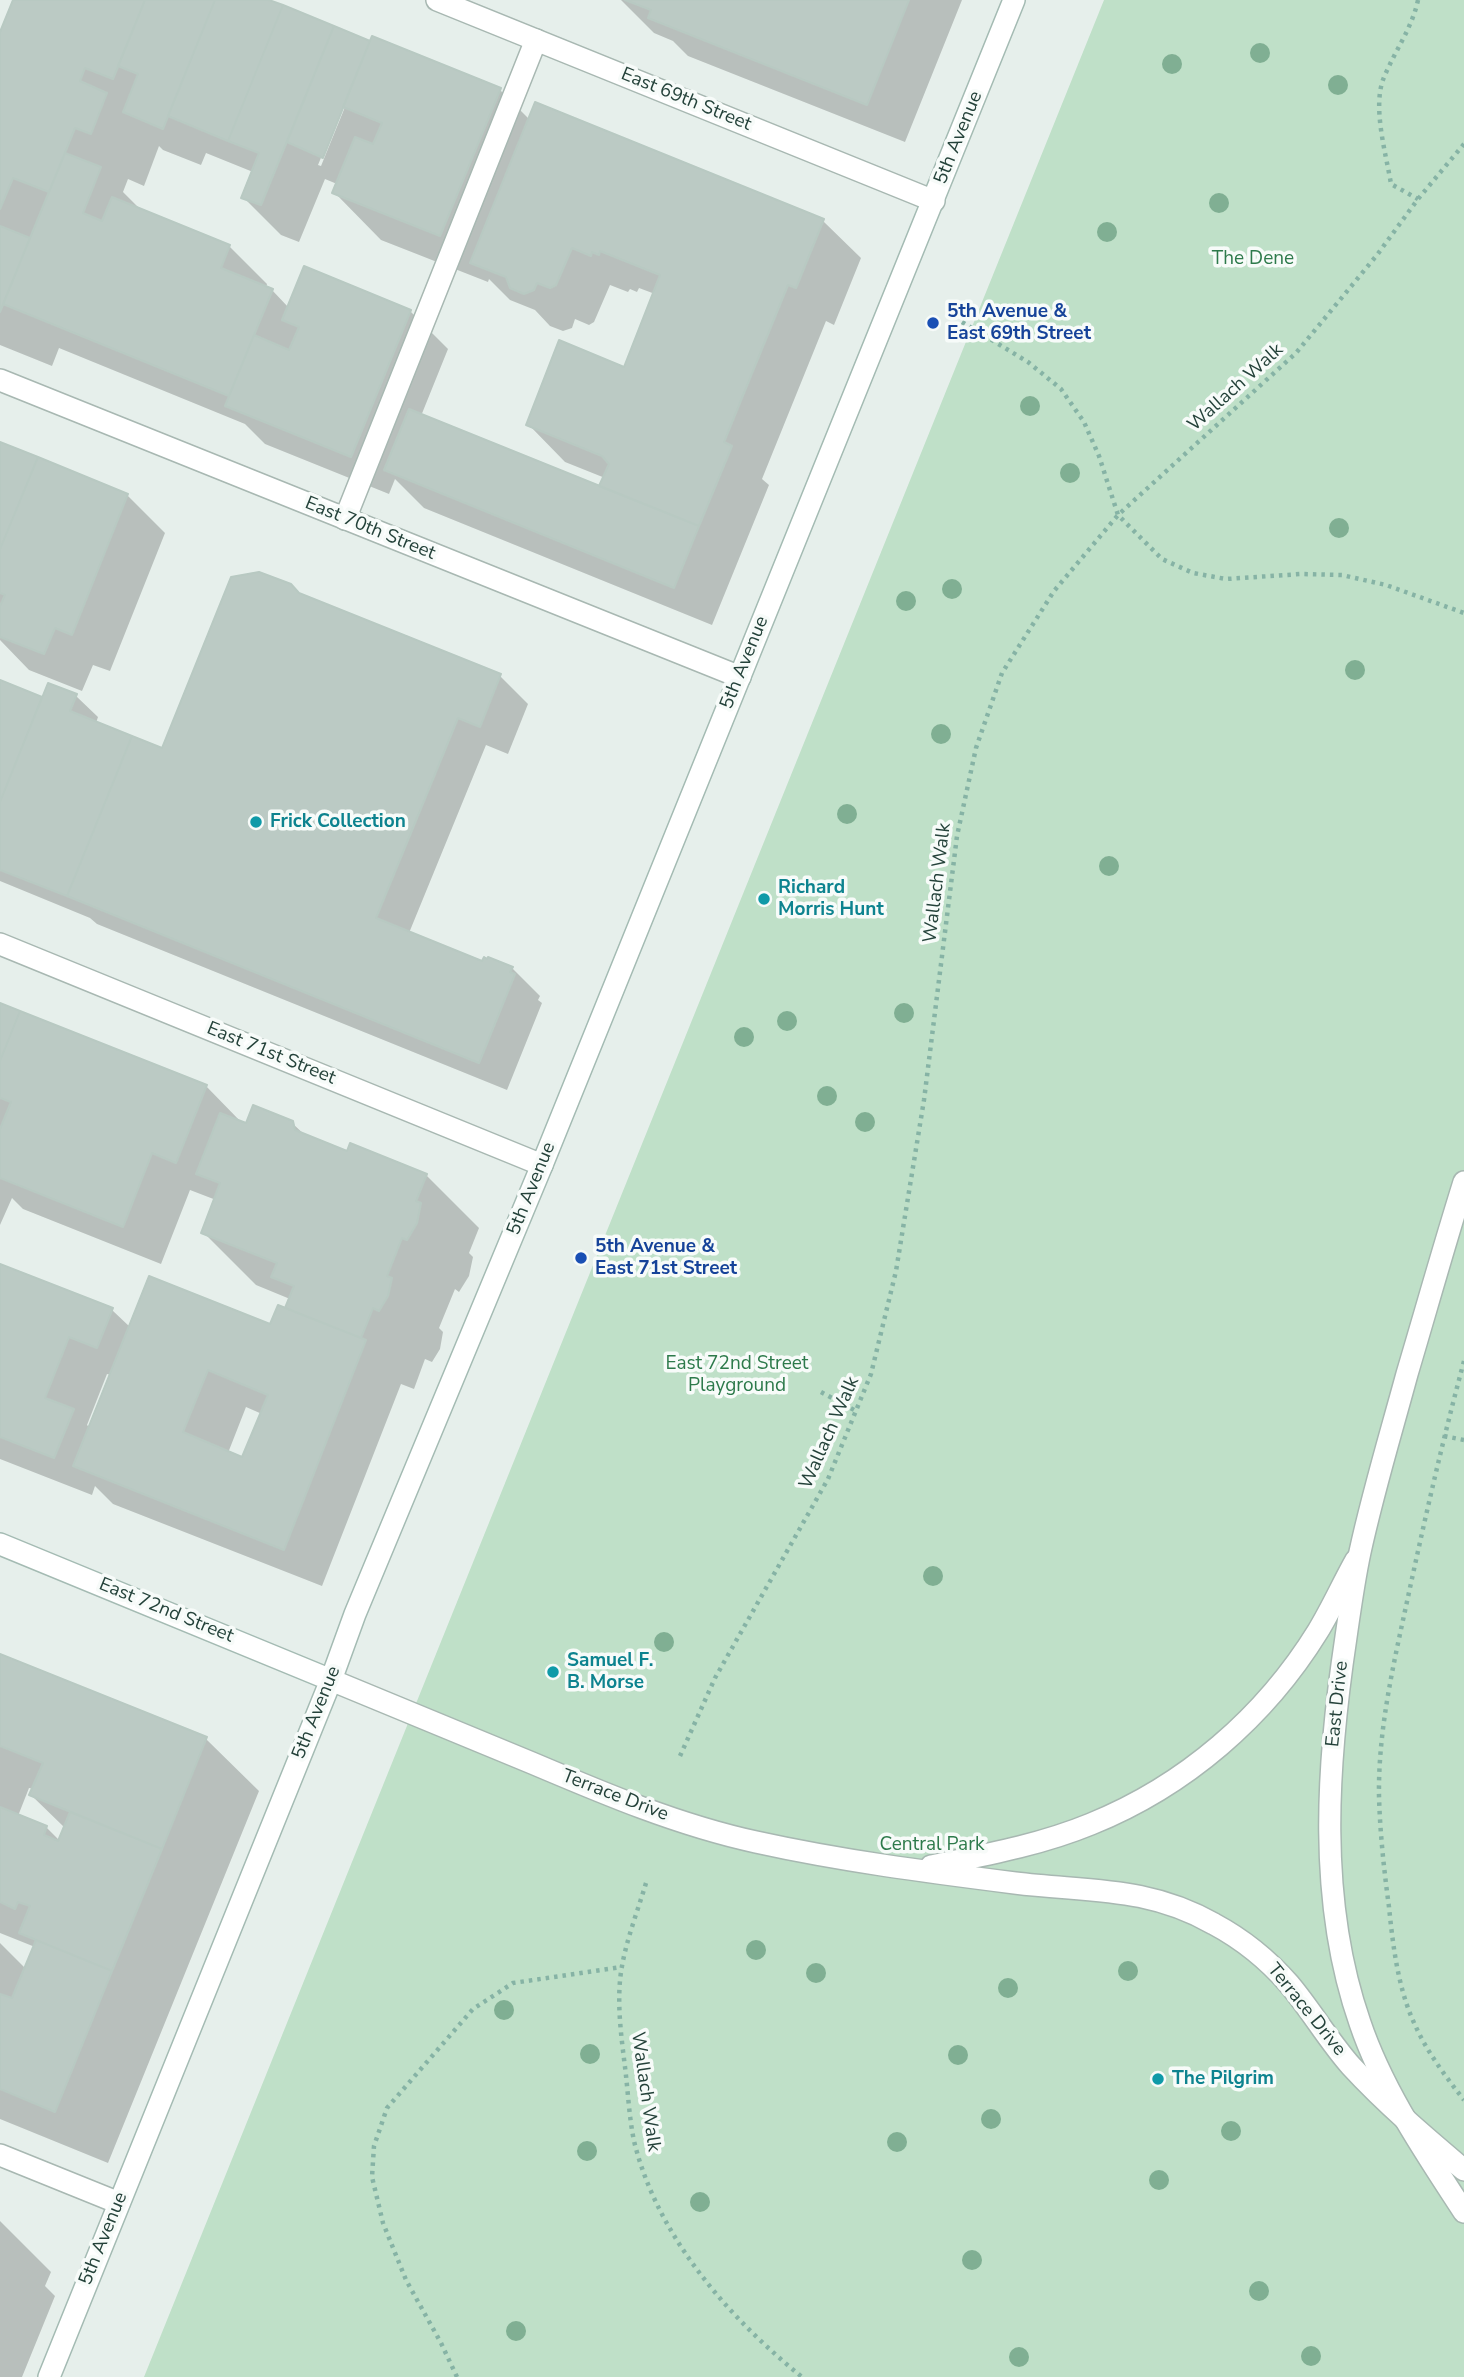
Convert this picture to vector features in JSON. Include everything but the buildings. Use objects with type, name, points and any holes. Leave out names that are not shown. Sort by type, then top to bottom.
[{"type":"street","name":"East 69th Street","points":[[437,0],[934,201]]},
{"type":"street","name":"5th Avenue","points":[[49,2377],[331,1680],[355,1614],[542,1165],[1014,0]]},
{"type":"street","points":[[345,519],[536,40]]},
{"type":"street","name":"East 70th Street","points":[[0,380],[740,677]]},
{"type":"street","name":"East 71st Street","points":[[0,944],[542,1165]]},
{"type":"street","name":"East Drive","points":[[1464,1182],[1396,1413],[1360,1552],[1335,1719],[1330,1812],[1332,1882],[1341,1949],[1360,2024],[1407,2123],[1464,2212]]},
{"type":"street","name":"East 72nd Street","points":[[0,1544],[331,1680]]},
{"type":"street","name":"Terrace Drive","points":[[912,1870],[997,1853],[1089,1825],[1159,1790],[1199,1762],[1261,1708],[1289,1672],[1318,1631],[1360,1552]]},
{"type":"street","name":"Terrace Drive","points":[[331,1680],[625,1802],[751,1841],[849,1861],[912,1870],[1060,1889],[1121,1891],[1196,1914],[1259,1954],[1290,1986],[1350,2064],[1407,2123],[1464,2170]]},
{"type":"street","points":[[0,2155],[119,2203]]},
{"type":"path","points":[[1418,0],[1414,18],[1383,78],[1379,113],[1391,184],[1418,199]]},
{"type":"path","name":"Wallach Walk","points":[[680,1756],[715,1678],[828,1479],[871,1374],[895,1271],[924,1100],[957,836],[976,748],[1003,673],[1054,591],[1118,515],[1296,353],[1464,144]]},
{"type":"path","points":[[962,322],[1028,362],[1061,389],[1084,422],[1099,456],[1118,515],[1162,559],[1193,573],[1226,579],[1301,574],[1342,575],[1386,585],[1464,613]]},
{"type":"path","points":[[1464,1361],[1444,1436],[1390,1685],[1379,1794],[1390,1922],[1403,1990],[1424,2042],[1464,2100]]},
{"type":"path","points":[[821,1392],[856,1411]]},
{"type":"path","points":[[1444,1436],[1464,1440]]},
{"type":"path","name":"Wallach Walk","points":[[646,1884],[621,1966],[620,2012],[634,2140],[656,2200],[677,2241],[708,2283],[742,2322],[802,2377]]},
{"type":"path","points":[[457,2377],[407,2280],[383,2223],[372,2177],[374,2146],[387,2108],[473,2010],[513,1983],[621,1966]]},
{"type":"green space","name":"Central Park","points":[[1104,0],[1464,0],[1464,2377],[144,2377]]},
{"type":"place","name":"5th Avenue & East 69th Street","points":[[933,323]]},
{"type":"place","name":"Frick Collection","points":[[256,822]]},
{"type":"place","name":"Richard Morris Hunt","points":[[764,899]]},
{"type":"place","name":"5th Avenue & East 71st Street","points":[[581,1258]]},
{"type":"place","name":"Samuel F. B. Morse","points":[[553,1672]]},
{"type":"place","name":"The Pilgrim","points":[[1158,2079]]},
{"type":"park label","name":"The Dene","points":[[1253,259]]},
{"type":"park label","name":"East 72nd Street Playground","points":[[737,1375]]}]
